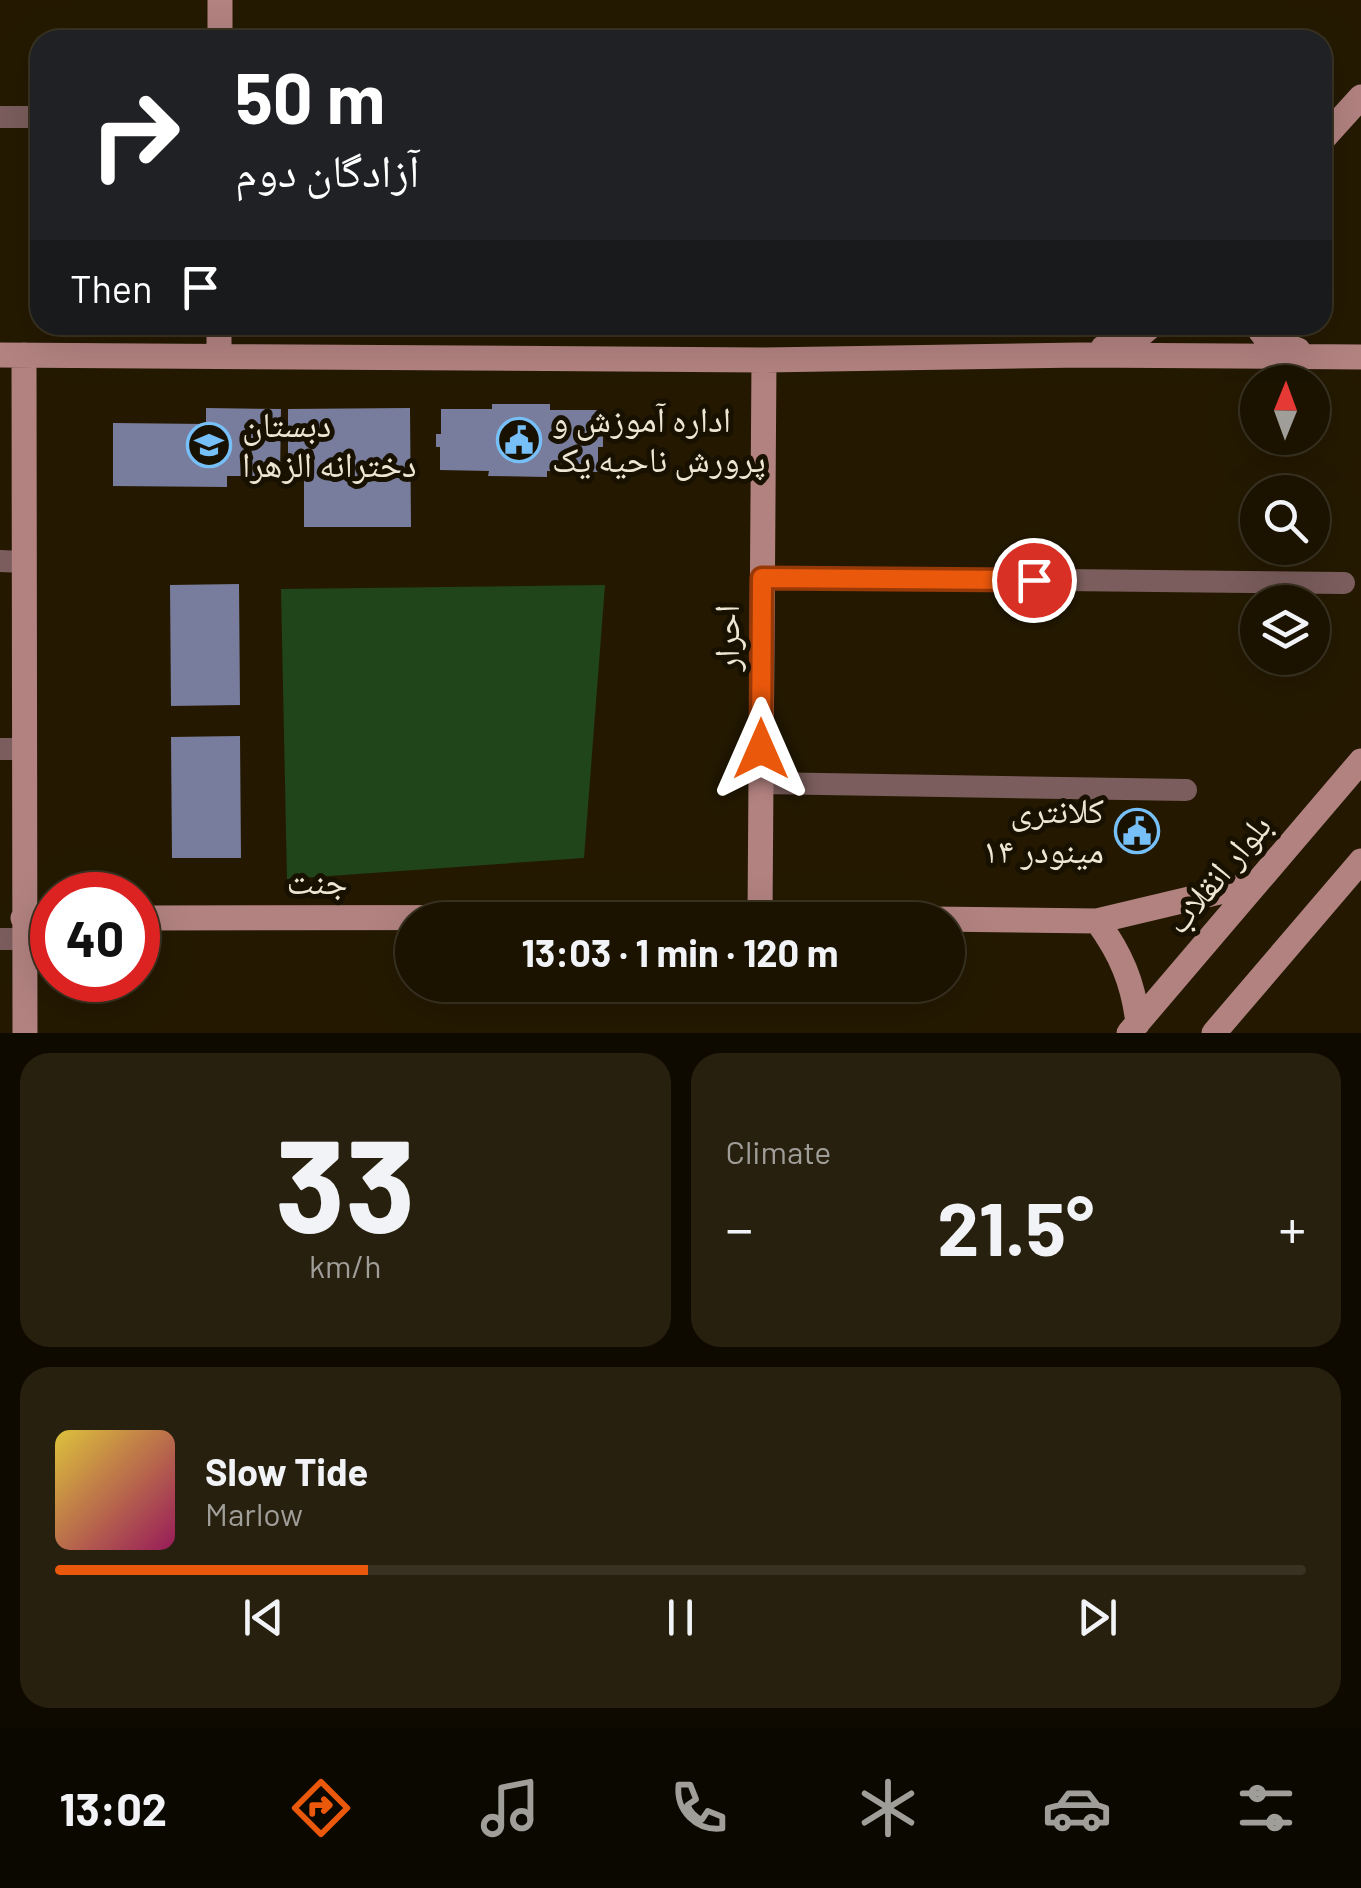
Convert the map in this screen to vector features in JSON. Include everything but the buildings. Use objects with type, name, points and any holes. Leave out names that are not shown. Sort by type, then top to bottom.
[{"type":"street","points":[[220,0],[220,30]]},
{"type":"street","points":[[1332,129],[1361,97]]},
{"type":"street","points":[[0,117],[30,117]]},
{"type":"street","points":[[219,335],[219,356]]},
{"type":"street","points":[[1081,356],[1140,335]]},
{"type":"street","points":[[1264,335],[1268,341],[1322,357]]},
{"type":"street","points":[[24,1033],[15,932],[12,355],[764,360],[1361,357]]},
{"type":"street","name":"احرار","points":[[760,902],[764,360]]},
{"type":"street","points":[[762,578],[1344,583]]},
{"type":"street","name":"بلوار انقلاب","points":[[1134,1028],[1361,761]]},
{"type":"street","points":[[760,784],[1186,790]]},
{"type":"street","points":[[1214,1033],[1361,861]]},
{"type":"street","name":"جنت","points":[[965,919],[1097,921],[1257,883]]},
{"type":"street","name":"جنت","points":[[160,918],[395,918]]},
{"type":"street","points":[[1097,921],[1119,952],[1133,986],[1134,1028]]},
{"type":"green space","points":[[605,585],[584,858],[287,879],[281,589]]},
{"type":"place","name":"اداره آموزش و پرورش ناحیه یک","points":[[519,440]]},
{"type":"place","name":"دبستان دخترانه الزهرا","points":[[209,445]]},
{"type":"place","name":"کلانتری ۱۴ مینودر","points":[[1137,831]]},
{"type":"route","points":[[761,749],[762,578],[1034,580]]}]
